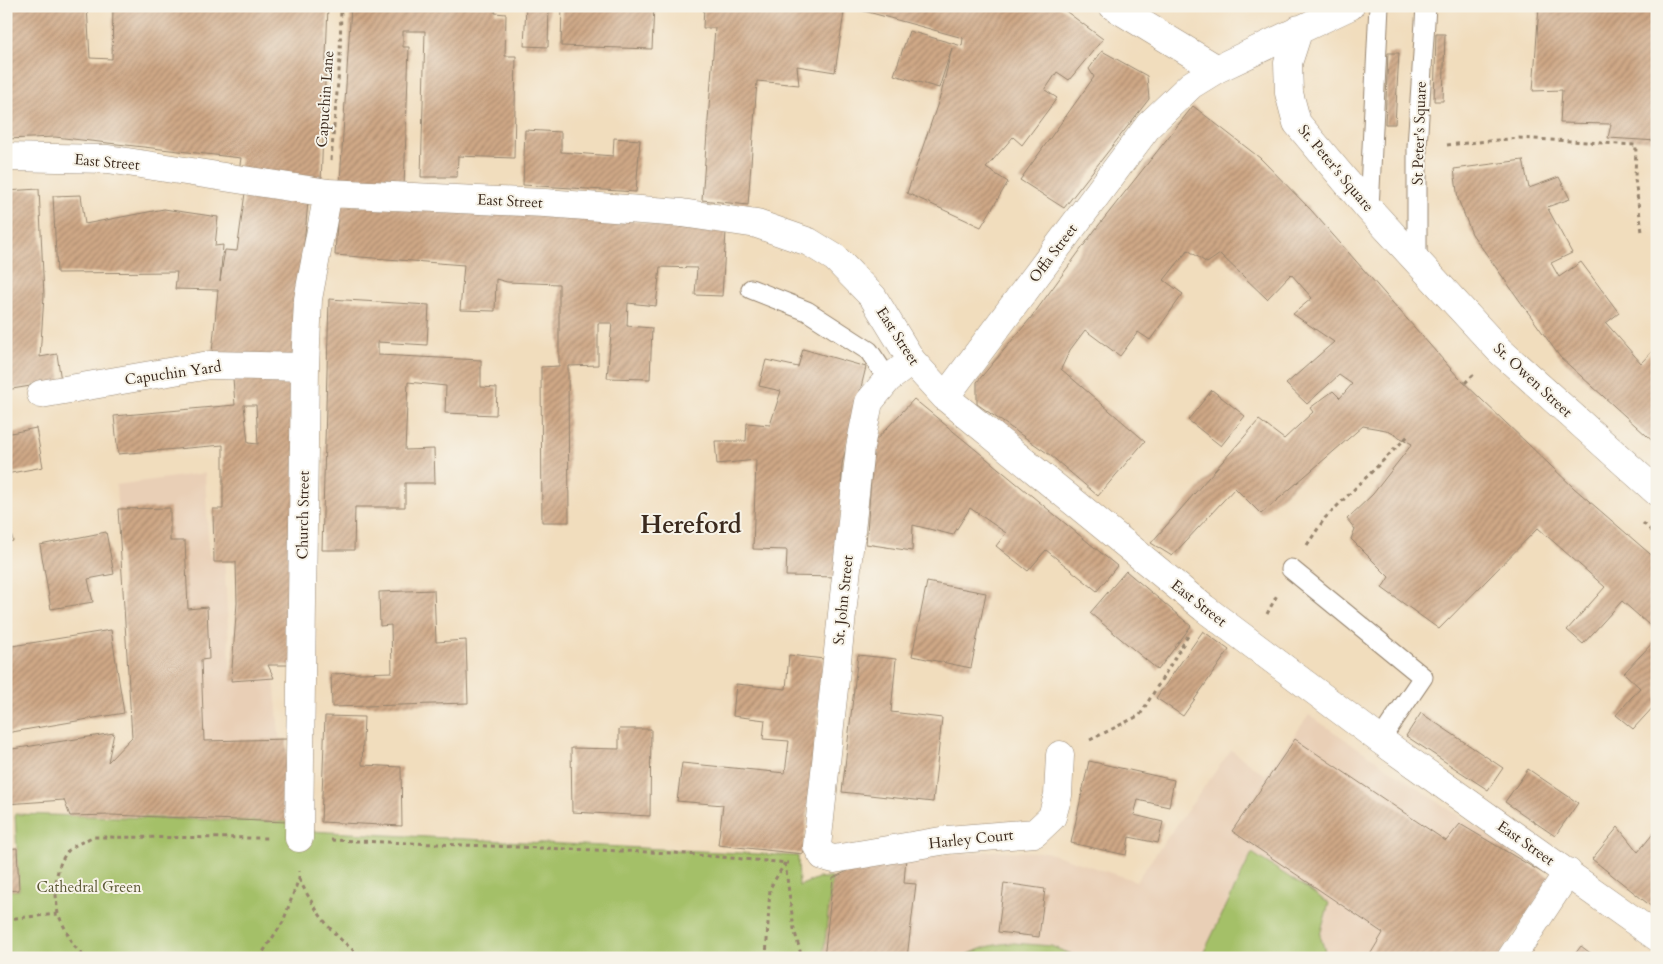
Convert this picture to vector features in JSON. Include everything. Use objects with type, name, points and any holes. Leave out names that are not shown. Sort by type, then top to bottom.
[{"type":"street","points":[[1113,6],[1217,69],[1350,6]]},
{"type":"street","name":"St. Peter's Square","points":[[1299,29],[1288,63],[1289,93],[1297,123],[1369,209],[1417,260]]},
{"type":"street","name":"Offa Street","points":[[944,397],[1149,125],[1191,85],[1217,69]]},
{"type":"street","name":"East Street","points":[[6,156],[108,159],[328,193],[546,203],[682,212],[757,224],[809,242],[835,258],[873,297],[912,361],[944,397],[1204,608],[1380,740],[1657,937]]},
{"type":"street","name":"Church Street","points":[[311,839],[305,367],[308,299],[328,193]]},
{"type":"street","name":"St. Owen Street","points":[[1417,260],[1500,350],[1657,492]]},
{"type":"street","name":"St. John Street","points":[[823,856],[817,846],[860,448],[869,402],[888,379],[912,361]]},
{"type":"street","name":"Capuchin Yard","points":[[41,394],[209,365],[305,367]]},
{"type":"street","name":"Harley Court","points":[[823,856],[834,859],[947,840],[1035,833],[1052,817],[1058,795],[1060,755]]},
{"type":"street","points":[[1511,958],[1568,872]]},
{"type":"lane","points":[[1369,209],[1379,6]]},
{"type":"lane","name":"St Peter's Square","points":[[1417,260],[1417,147],[1426,6]]},
{"type":"lane","points":[[751,289],[806,312],[869,351],[888,379]]},
{"type":"lane","points":[[1291,569],[1423,677],[1380,740]]},
{"type":"path","name":"Capuchin Lane","points":[[328,193],[340,59],[341,6]]},
{"type":"path","points":[[1417,147],[1519,138],[1636,145],[1635,179],[1642,232]]},
{"type":"path","points":[[1252,644],[1291,569],[1325,518],[1408,436]]},
{"type":"path","points":[[1060,755],[1140,715],[1204,608]]},
{"type":"path","points":[[86,958],[73,945],[58,914],[55,891],[58,868],[69,849],[92,837],[311,839],[674,853],[785,863],[807,863],[823,856]]},
{"type":"path","points":[[766,958],[770,888],[785,863]]},
{"type":"path","points":[[785,863],[794,928],[802,958]]},
{"type":"path","points":[[259,958],[283,922],[299,878],[299,870]]},
{"type":"path","points":[[299,878],[319,917],[343,943],[364,958]]},
{"type":"path","points":[[6,919],[58,914]]},
{"type":"shaded area","points":[[205,473],[209,555],[224,555],[231,681],[274,678],[287,822],[111,815],[108,762],[132,737],[116,485]]},
{"type":"shaded area","points":[[1309,715],[1551,878],[1498,958],[824,958],[833,878],[906,857],[996,851],[1046,852],[1136,881],[1231,750],[1265,775]]},
{"type":"green space","name":"Cathedral Green","points":[[15,814],[287,822],[310,831],[798,856],[799,886],[818,878],[832,878],[823,958],[6,958],[6,891],[19,890]]},
{"type":"green space","points":[[1252,853],[1329,903],[1320,935],[1327,958],[1201,958]]},
{"type":"green space","points":[[1013,943],[1051,946],[1080,958],[962,958],[986,947]]},
{"type":"building","points":[[6,6],[87,6],[90,58],[112,59],[113,6],[328,6],[321,183],[239,171],[241,158],[55,137],[6,139]]},
{"type":"building","points":[[351,6],[496,6],[495,13],[506,14],[505,56],[516,56],[514,158],[458,156],[457,177],[421,177],[425,31],[403,31],[403,47],[409,47],[404,187],[340,182]]},
{"type":"building","points":[[526,6],[549,6],[548,47],[524,46]]},
{"type":"building","points":[[562,6],[654,6],[652,49],[561,46]]},
{"type":"building","points":[[704,6],[845,6],[835,72],[797,66],[799,85],[757,81],[748,205],[702,200],[715,28],[703,28]]},
{"type":"building","points":[[846,6],[1059,6],[1103,39],[1069,80],[1057,72],[1045,90],[1057,98],[1022,145],[1013,137],[986,168],[1008,182],[981,227],[907,193],[941,94],[952,48],[939,88],[894,75],[909,31],[962,46],[963,38]]},
{"type":"building","points":[[1539,6],[1657,6],[1657,141],[1608,138],[1611,124],[1560,123],[1562,90],[1533,91]]},
{"type":"building","points":[[1436,34],[1445,34],[1443,101],[1434,101]]},
{"type":"building","points":[[1102,51],[1147,76],[1149,99],[1064,208],[1020,180],[1094,77],[1089,69]]},
{"type":"building","points":[[1388,53],[1399,53],[1395,124],[1385,124]]},
{"type":"building","points":[[1193,106],[1260,158],[1311,210],[1459,378],[1574,488],[1657,560],[1657,632],[1622,601],[1583,644],[1567,630],[1605,587],[1538,528],[1439,629],[1382,588],[1389,577],[1351,539],[1355,529],[1347,519],[1373,494],[1412,444],[1386,430],[1363,426],[1261,514],[1235,488],[1172,556],[1151,543],[1259,420],[1284,439],[1313,412],[1310,408],[1333,391],[1340,398],[1352,384],[1339,375],[1307,404],[1286,384],[1334,342],[1293,314],[1312,298],[1291,274],[1267,299],[1220,254],[1207,263],[1188,250],[1164,280],[1183,294],[1150,340],[1138,332],[1120,356],[1085,330],[1070,350],[1061,369],[1145,441],[1098,496],[1050,455],[977,404],[977,382],[1030,319],[1095,230]]},
{"type":"building","points":[[525,130],[561,132],[561,152],[613,156],[614,138],[640,140],[636,192],[523,185]]},
{"type":"building","points":[[1523,160],[1529,188],[1559,177],[1570,199],[1547,207],[1572,253],[1551,263],[1559,277],[1581,262],[1619,313],[1606,323],[1641,363],[1657,346],[1657,445],[1560,357],[1472,234],[1458,199],[1454,169]]},
{"type":"building","points":[[39,189],[44,296],[40,357],[57,354],[61,381],[6,390],[6,191]]},
{"type":"building","points":[[245,193],[308,202],[293,361],[212,353],[218,290],[175,289],[177,272],[57,273],[53,196],[81,195],[85,224],[164,209],[218,217],[215,246],[223,245],[220,281],[225,250],[237,251]]},
{"type":"building","points":[[338,204],[614,219],[726,232],[722,296],[695,295],[697,268],[660,267],[656,306],[628,303],[627,326],[652,328],[650,379],[607,378],[612,323],[598,323],[598,365],[568,366],[569,522],[542,522],[541,367],[559,366],[559,284],[507,282],[496,279],[495,311],[460,310],[464,265],[335,255]]},
{"type":"building","points":[[329,299],[429,305],[427,345],[378,342],[378,355],[481,360],[481,387],[497,388],[496,415],[445,413],[446,386],[408,382],[405,450],[434,449],[435,483],[405,483],[405,507],[355,507],[354,550],[322,550]]},
{"type":"building","points":[[803,349],[866,367],[842,464],[839,577],[786,576],[787,550],[753,549],[756,460],[717,464],[715,441],[746,441],[747,423],[770,425],[781,391],[759,386],[766,360],[798,367]]},
{"type":"building","points":[[294,375],[298,665],[268,665],[274,678],[231,681],[237,603],[236,562],[214,562],[213,509],[223,509],[223,445],[118,454],[114,416],[235,405],[233,378]],"holes":[[[244,405],[256,405],[258,444],[248,443]]]},
{"type":"building","points":[[1212,390],[1245,416],[1221,446],[1188,420]]},
{"type":"building","points":[[914,399],[1117,566],[1097,591],[1046,550],[1028,571],[996,546],[1006,533],[970,508],[953,535],[913,525],[912,551],[866,544],[874,442]]},
{"type":"building","points":[[36,428],[43,467],[6,474],[6,434]]},
{"type":"building","points":[[170,508],[170,541],[185,541],[188,609],[207,607],[209,659],[201,660],[204,741],[287,739],[287,822],[111,815],[70,816],[64,800],[6,804],[6,750],[114,733],[108,762],[132,737],[118,509]]},
{"type":"building","points":[[6,512],[13,541],[6,543]]},
{"type":"building","points":[[106,532],[114,574],[88,579],[93,602],[51,609],[40,545]]},
{"type":"building","points":[[1126,571],[1191,626],[1158,670],[1090,613]]},
{"type":"building","points":[[927,582],[986,593],[971,668],[912,656]]},
{"type":"building","points":[[434,590],[436,642],[466,640],[468,703],[332,707],[331,674],[392,672],[391,625],[380,626],[379,592]]},
{"type":"building","points":[[111,630],[124,713],[6,733],[6,647]]},
{"type":"building","points":[[1203,631],[1229,650],[1183,716],[1156,698]]},
{"type":"building","points":[[1657,638],[1657,703],[1633,729],[1616,715],[1640,688],[1624,673]]},
{"type":"building","points":[[789,655],[824,659],[803,854],[718,845],[723,805],[677,801],[682,763],[785,773],[789,741],[763,739],[765,720],[733,716],[736,684],[786,689]]},
{"type":"building","points":[[858,655],[896,659],[891,712],[942,718],[933,802],[842,792]]},
{"type":"building","points":[[1421,713],[1503,768],[1488,790],[1406,736]]},
{"type":"building","points":[[325,716],[364,717],[362,765],[401,767],[402,826],[321,822]]},
{"type":"building","points":[[619,729],[651,729],[650,816],[572,812],[571,748],[619,749]]},
{"type":"building","points":[[1295,739],[1446,841],[1460,824],[1551,878],[1498,958],[1368,958],[1383,933],[1232,831]]},
{"type":"building","points":[[1089,761],[1174,780],[1169,807],[1138,800],[1134,815],[1163,822],[1158,843],[1129,837],[1126,855],[1071,843]]},
{"type":"building","points":[[1528,769],[1578,803],[1555,836],[1505,802]]},
{"type":"building","points":[[1618,827],[1638,852],[1657,829],[1657,911],[1592,859]]},
{"type":"building","points":[[17,848],[19,890],[6,891],[6,849]]},
{"type":"building","points":[[906,857],[904,883],[916,884],[907,958],[824,958],[833,878],[866,862]]},
{"type":"building","points":[[1004,883],[1045,889],[1039,937],[998,932]]},
{"type":"building","points":[[1581,946],[1597,958],[1572,958]]},
{"type":"district","name":"Hereford","points":[[691,524]]}]
